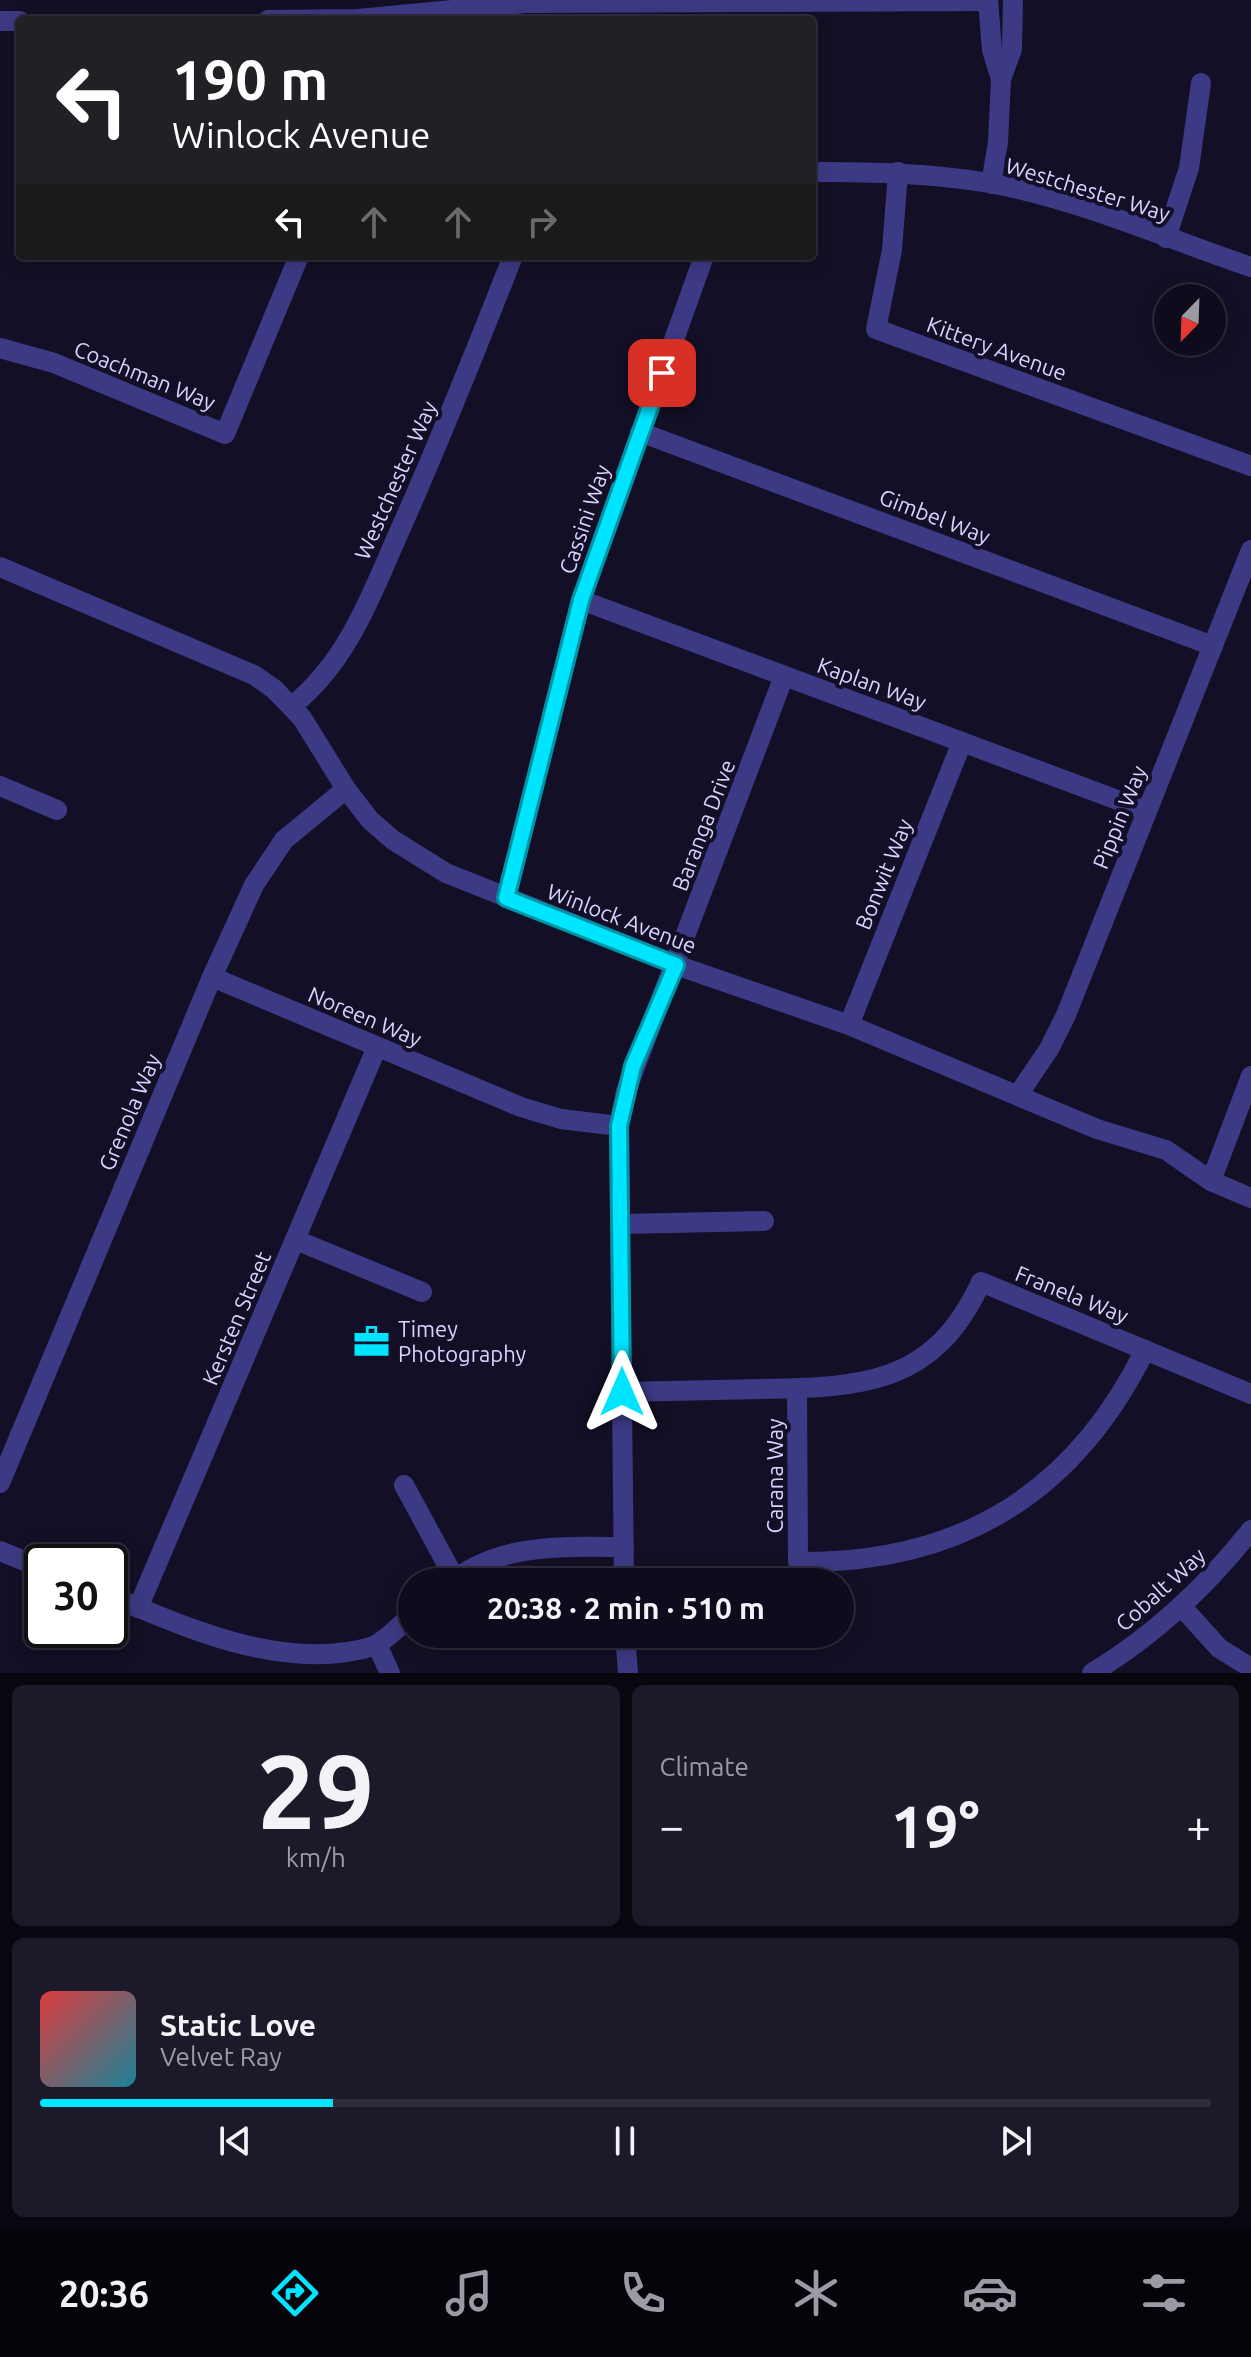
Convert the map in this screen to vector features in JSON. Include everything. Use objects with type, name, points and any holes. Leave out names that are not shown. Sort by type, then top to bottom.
[{"type":"street","points":[[991,184],[998,142],[1001,79],[1012,49],[1013,0]]},
{"type":"street","points":[[397,16],[525,3],[988,1],[992,50],[1001,79]]},
{"type":"street","points":[[1166,238],[1191,158],[1201,83]]},
{"type":"street","name":"Westchester Way","points":[[816,172],[898,172],[991,184],[1049,198],[1251,267]]},
{"type":"street","name":"Kittery Avenue","points":[[898,172],[892,250],[876,329],[1251,466]]},
{"type":"street","name":"Coachman Way","points":[[0,348],[54,363],[225,434],[297,260]]},
{"type":"street","name":"Westchester Way","points":[[292,706],[330,670],[354,632],[456,403],[511,260]]},
{"type":"street","name":"Cassini Way","points":[[506,898],[581,600],[703,260]]},
{"type":"street","name":"Gimbel Way","points":[[640,432],[1213,646]]},
{"type":"street","name":"Pippin Way","points":[[1018,1095],[1049,1049],[1066,1015],[1251,550]]},
{"type":"street","name":"Winlock Avenue","points":[[0,567],[233,663],[274,689],[292,706],[370,820],[418,858],[446,873],[676,965],[849,1025],[1097,1129],[1166,1150],[1211,1181],[1251,1198]]},
{"type":"street","name":"Kaplan Way","points":[[581,600],[1147,811]]},
{"type":"street","name":"Baranga Drive","points":[[624,1568],[619,1126],[633,1066],[676,965],[784,676]]},
{"type":"street","name":"Bonwit Way","points":[[849,1025],[962,742]]},
{"type":"street","points":[[0,786],[57,810]]},
{"type":"street","name":"Grenola Way","points":[[0,1483],[212,977],[254,885],[284,840],[346,789]]},
{"type":"street","name":"Noreen Way","points":[[212,977],[499,1099],[561,1119],[619,1126]]},
{"type":"street","name":"Kersten Street","points":[[138,1608],[377,1047]]},
{"type":"street","points":[[1211,1181],[1251,1076]]},
{"type":"street","points":[[621,1224],[764,1221]]},
{"type":"street","points":[[296,1240],[422,1292]]},
{"type":"street","name":"Franela Way","points":[[622,1392],[862,1384],[905,1368],[925,1356],[958,1323],[981,1282],[1251,1394]]},
{"type":"street","name":"Carana Way","points":[[797,1388],[798,1562],[865,1560],[948,1540],[981,1525],[1033,1493],[1061,1470],[1101,1425],[1145,1350]]},
{"type":"street","points":[[404,1485],[447,1568]]},
{"type":"street","name":"Cobalt Way","points":[[1092,1673],[1145,1638],[1182,1607],[1251,1530]]},
{"type":"street","points":[[476,1568],[527,1549],[624,1547]]},
{"type":"street","points":[[0,1551],[24,1561]]},
{"type":"street","points":[[128,1604],[225,1644],[286,1658],[333,1656],[377,1645],[398,1627]]},
{"type":"street","points":[[1182,1607],[1219,1648],[1251,1668]]},
{"type":"street","points":[[377,1645],[390,1673]]},
{"type":"street","points":[[626,1648],[628,1673]]},
{"type":"place","name":"Timey Photography","points":[[372,1341]]},
{"type":"route","points":[[622,1392],[619,1126],[633,1066],[676,965],[506,898],[532,805],[581,600],[662,373]]}]
